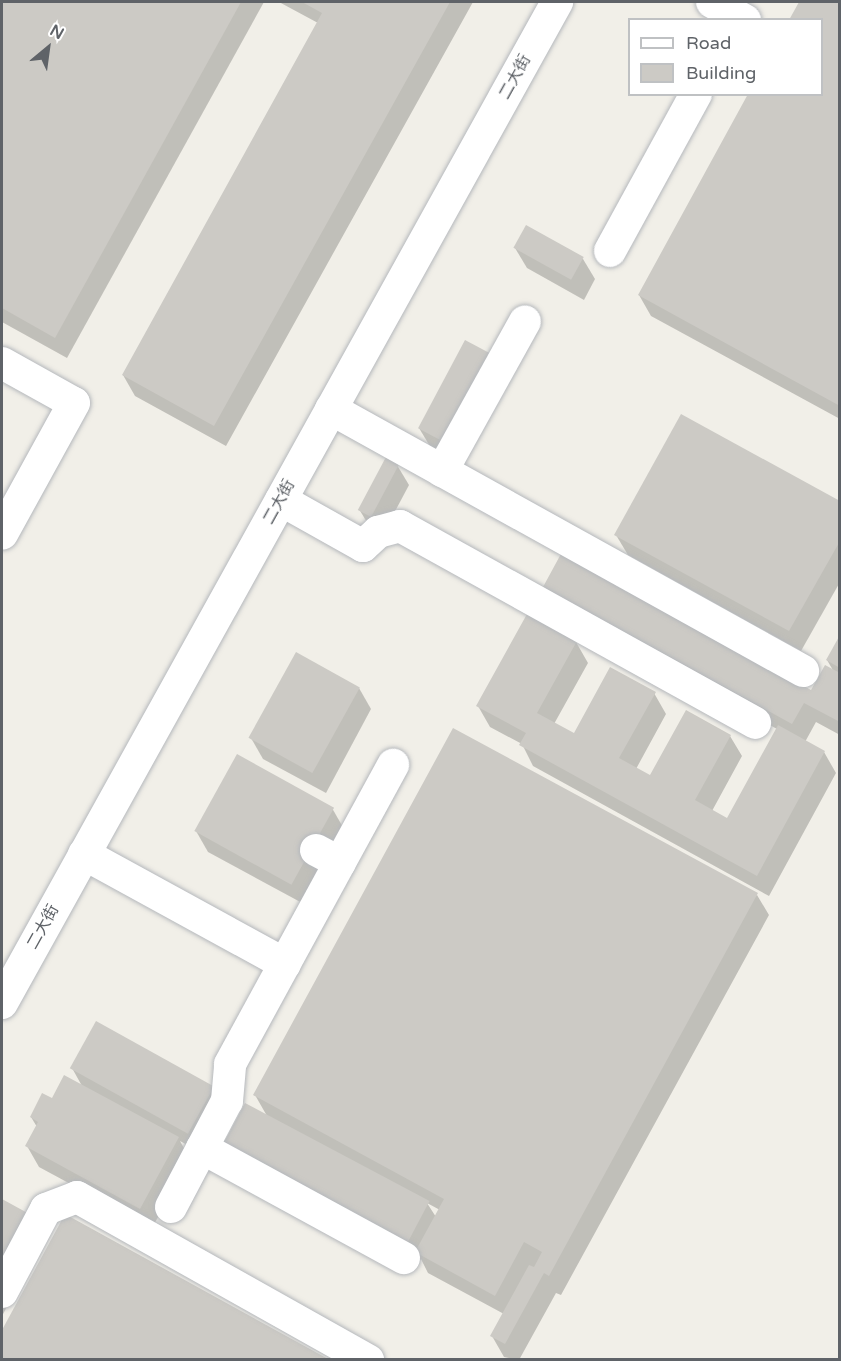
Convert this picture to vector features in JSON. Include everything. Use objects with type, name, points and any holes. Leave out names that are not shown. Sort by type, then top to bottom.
[{"type":"street","name":"二大街","points":[[2,1003],[557,2]]},
{"type":"street","points":[[712,2],[739,18]]},
{"type":"street","points":[[610,251],[695,96]]},
{"type":"street","points":[[442,471],[525,321]]},
{"type":"street","points":[[2,363],[74,403],[2,534]]},
{"type":"street","points":[[331,409],[803,671]]},
{"type":"street","points":[[281,500],[363,546],[378,532],[400,526],[755,723]]},
{"type":"street","points":[[171,1207],[227,1101],[230,1064],[285,964],[328,857],[393,765]]},
{"type":"street","points":[[84,854],[285,964]]},
{"type":"street","points":[[202,1148],[404,1258]]},
{"type":"street","points":[[2,1292],[46,1209],[77,1197],[359,1357]]},
{"type":"building","points":[[2,2],[241,2],[55,338],[2,308]]},
{"type":"building","points":[[302,2],[450,2],[214,426],[122,375],[322,13]]},
{"type":"building","points":[[799,2],[840,2],[840,406],[638,295],[747,96],[823,96],[823,18],[790,18]]},
{"type":"building","points":[[526,225],[584,257],[571,280],[513,248]]},
{"type":"building","points":[[465,340],[493,355],[446,443],[418,428]]},
{"type":"building","points":[[681,414],[840,501],[840,541],[789,631],[614,535]]},
{"type":"building","points":[[386,457],[399,464],[371,517],[358,510]]},
{"type":"building","points":[[562,552],[811,690],[825,665],[840,673],[840,722],[804,703],[792,724],[543,587]]},
{"type":"building","points":[[527,614],[577,641],[537,713],[574,733],[610,667],[656,692],[619,758],[650,775],[686,710],[731,735],[695,800],[727,818],[778,725],[825,751],[757,876],[519,745],[526,733],[476,706]]},
{"type":"building","points":[[840,635],[840,668],[826,660]]},
{"type":"building","points":[[296,652],[360,687],[312,773],[248,738]]},
{"type":"building","points":[[453,728],[758,893],[549,1276],[544,1273],[505,1344],[490,1336],[529,1265],[534,1267],[542,1252],[524,1242],[495,1296],[415,1252],[444,1199],[253,1095]]},
{"type":"building","points":[[237,754],[334,808],[291,885],[194,831]]},
{"type":"building","points":[[96,1021],[214,1086],[188,1134],[70,1068]]},
{"type":"building","points":[[64,1075],[179,1137],[140,1209],[25,1146],[38,1122],[30,1117],[42,1093],[52,1098]]},
{"type":"building","points":[[245,1103],[430,1201],[407,1244],[222,1146]]},
{"type":"building","points":[[2,1199],[33,1216],[2,1274]]},
{"type":"building","points":[[65,1214],[330,1360],[2,1360],[2,1330]]}]
